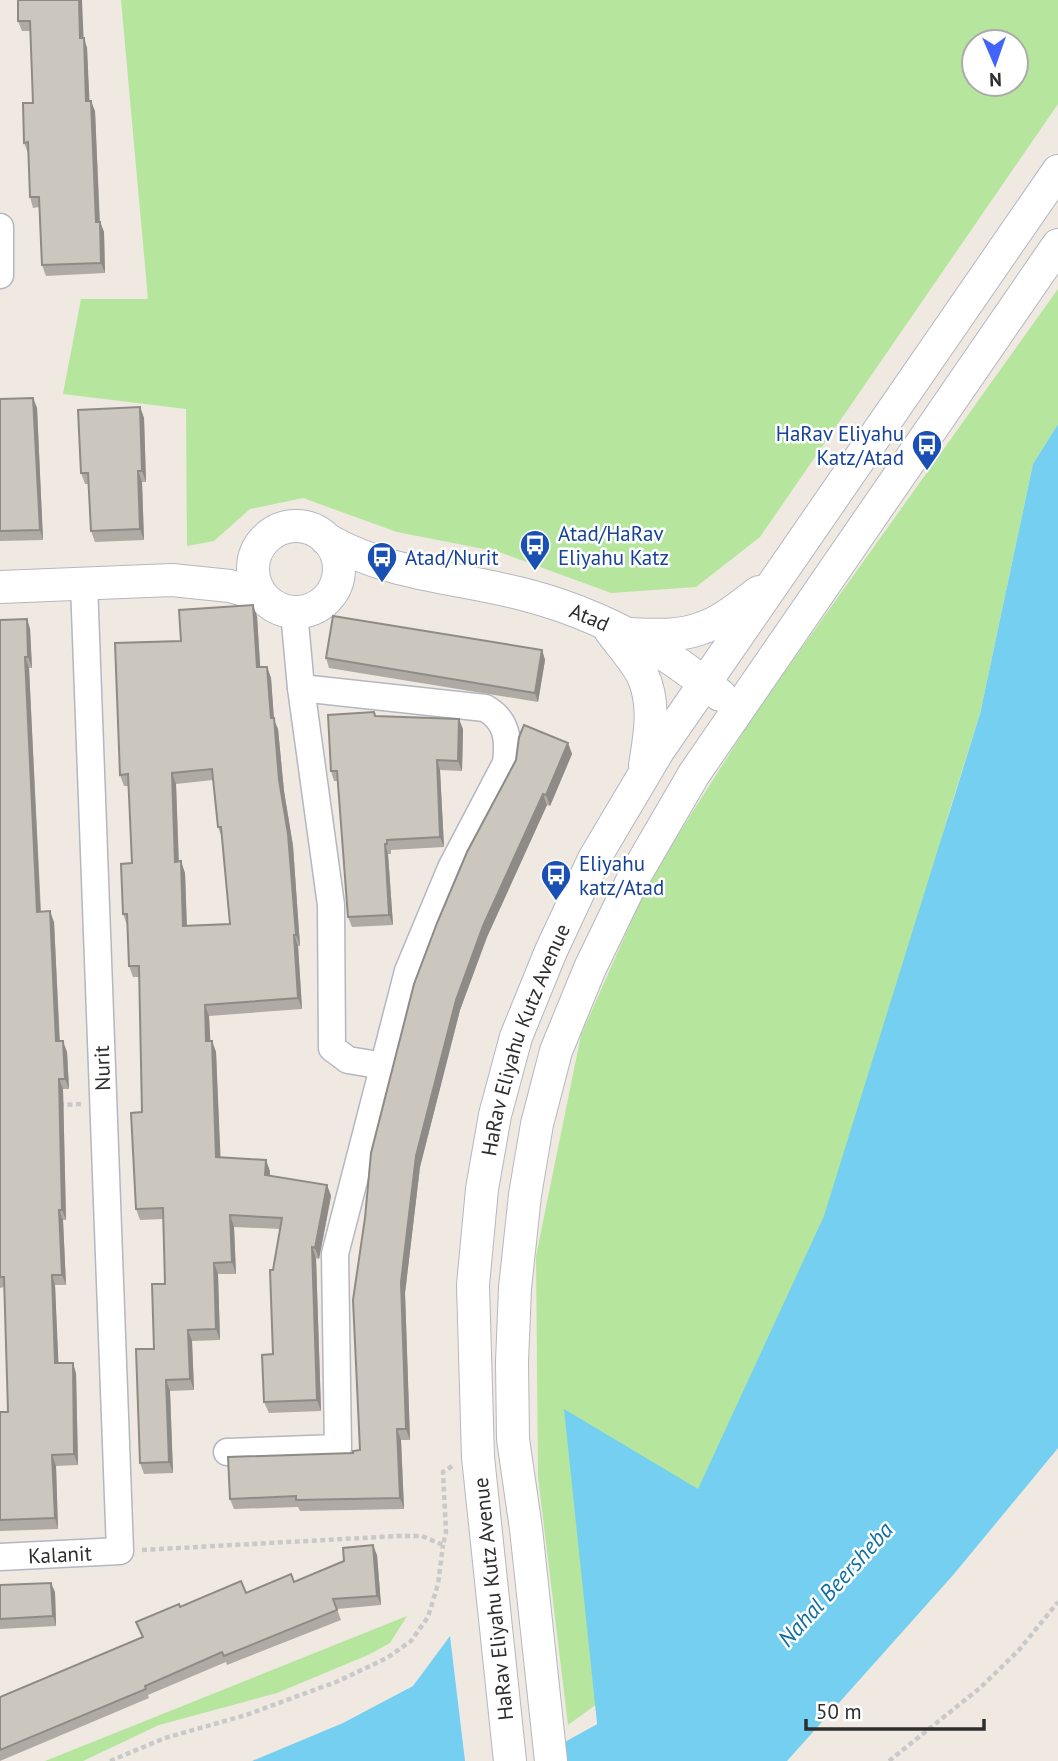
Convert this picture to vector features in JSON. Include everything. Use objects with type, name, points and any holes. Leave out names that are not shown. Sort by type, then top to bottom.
[{"type":"street","name":"HaRav Eliyahu Kutz Avenue","points":[[510,1761],[476,1420],[473,1285],[482,1189],[495,1115],[516,1037],[551,951],[594,859],[643,777],[704,684],[1058,171]]},
{"type":"street","points":[[0,227],[0,275]]},
{"type":"street","name":"HaRav Eliyahu Kutz Avenue","points":[[551,1761],[526,1529],[513,1439],[512,1362],[515,1288],[525,1195],[540,1112],[556,1051],[590,968],[633,879],[694,774],[1058,245]]},
{"type":"street","points":[[0,587],[172,580],[214,573],[226,569],[270,535],[288,527],[309,528],[326,539],[335,551],[339,564],[336,585],[329,598],[307,611],[282,610],[270,604],[255,583],[254,557],[260,545]]},
{"type":"street","name":"Atad","points":[[326,539],[370,560],[419,575],[526,595],[568,608],[615,628],[670,658],[739,708]]},
{"type":"street","name":"Atad","points":[[329,598],[361,584],[419,575]]},
{"type":"street","points":[[615,628],[664,635],[702,628],[731,613],[777,579]]},
{"type":"street","points":[[172,580],[230,586],[261,595]]},
{"type":"street","name":"Nurit","points":[[84,584],[120,1551]]},
{"type":"street","points":[[294,612],[301,688],[331,905],[332,1048],[348,1060],[384,1066]]},
{"type":"street","points":[[615,628],[642,674],[650,701],[651,730],[643,777]]},
{"type":"street","points":[[227,1452],[338,1448],[335,1254],[408,971],[451,868],[506,763],[508,746],[506,733],[497,715],[485,708],[301,688]]},
{"type":"street","name":"Kalanit","points":[[0,1557],[120,1551]]},
{"type":"path","points":[[52,1105],[103,1103]]},
{"type":"path","points":[[110,1761],[165,1738],[246,1715],[336,1682],[387,1658],[411,1641],[428,1617],[438,1584],[446,1532],[443,1472]]},
{"type":"path","points":[[120,1551],[398,1536],[422,1536],[443,1545]]},
{"type":"path","points":[[889,1761],[980,1688],[1019,1650],[1058,1602]]},
{"type":"green space","points":[[121,0],[1058,0],[1058,104],[760,537],[696,587],[611,593],[499,552],[397,532],[303,498],[250,509],[214,541],[187,546],[186,409],[63,394],[81,299],[148,299]]},
{"type":"green space","points":[[1058,289],[1058,424],[1033,464],[980,714],[950,809],[721,1614],[568,1725],[538,1477],[536,1256],[581,1035],[650,879],[756,712]]},
{"type":"green space","points":[[407,1616],[390,1643],[277,1693],[159,1725],[83,1761],[45,1761]]},
{"type":"water","points":[[1058,424],[1058,1448],[954,1574],[787,1761],[601,1761],[564,1409],[698,1489],[824,1216],[980,714],[1033,464]]},
{"type":"water","points":[[450,1636],[465,1761],[252,1761],[343,1723],[413,1686]]},
{"type":"building","points":[[18,0],[79,0],[80,38],[84,38],[86,101],[91,101],[96,222],[100,222],[101,263],[42,265],[39,197],[30,197],[28,142],[24,143],[23,103],[33,103],[30,21],[18,21]]},
{"type":"building","points":[[33,398],[40,530],[0,531],[0,399]]},
{"type":"building","points":[[140,407],[140,529],[91,531],[88,473],[81,473],[78,410]]},
{"type":"building","points":[[253,605],[257,667],[267,667],[271,718],[274,718],[279,780],[288,834],[296,935],[298,998],[205,1005],[206,1041],[212,1041],[216,1157],[266,1160],[265,1175],[327,1185],[315,1248],[312,1247],[317,1400],[264,1402],[262,1355],[273,1354],[270,1270],[273,1270],[282,1218],[230,1215],[232,1262],[214,1263],[216,1329],[188,1330],[190,1379],[166,1380],[169,1462],[140,1463],[136,1349],[154,1349],[152,1284],[165,1284],[163,1208],[136,1209],[131,1113],[142,1112],[139,966],[129,966],[127,914],[123,914],[121,864],[132,863],[128,774],[120,775],[115,643],[181,641],[179,610]],"holes":[[[212,769],[218,827],[221,827],[230,924],[183,926],[181,861],[175,862],[172,773]]]},
{"type":"building","points":[[333,616],[542,650],[535,693],[326,658]]},
{"type":"building","points":[[27,619],[28,657],[25,657],[37,912],[50,911],[56,1041],[63,1041],[65,1079],[59,1079],[62,1275],[52,1275],[55,1363],[73,1363],[74,1454],[52,1455],[55,1518],[0,1520],[0,1412],[8,1412],[4,1277],[0,1277],[0,620]]},
{"type":"building","points":[[374,712],[375,716],[459,719],[458,761],[437,760],[440,837],[387,840],[385,844],[389,915],[348,917],[337,771],[331,771],[328,715]]},
{"type":"building","points":[[524,725],[568,743],[483,926],[456,1000],[416,1156],[401,1282],[406,1429],[397,1429],[400,1498],[296,1500],[296,1496],[230,1499],[228,1457],[353,1453],[360,1450],[353,1300],[371,1153],[414,984],[467,852],[516,760],[519,737]]},
{"type":"building","points":[[373,1545],[377,1596],[333,1599],[337,1610],[224,1656],[222,1652],[145,1686],[146,1689],[0,1750],[0,1697],[143,1637],[136,1622],[241,1581],[246,1593],[291,1574],[294,1582],[344,1561],[343,1548]]},
{"type":"building","points":[[51,1583],[53,1616],[0,1619],[0,1585]]},
{"type":"waterway","name":"Nahal Beersheba","points":[[574,1761],[650,1719]]},
{"type":"place","name":"HaRav Eliyahu Katz/Atad","points":[[927,472]]},
{"type":"place","name":"Atad/HaRav Eliyahu Katz","points":[[535,572]]},
{"type":"place","name":"Atad/Nurit","points":[[382,584]]},
{"type":"place","name":"Eliyahu katz/Atad","points":[[556,902]]}]
